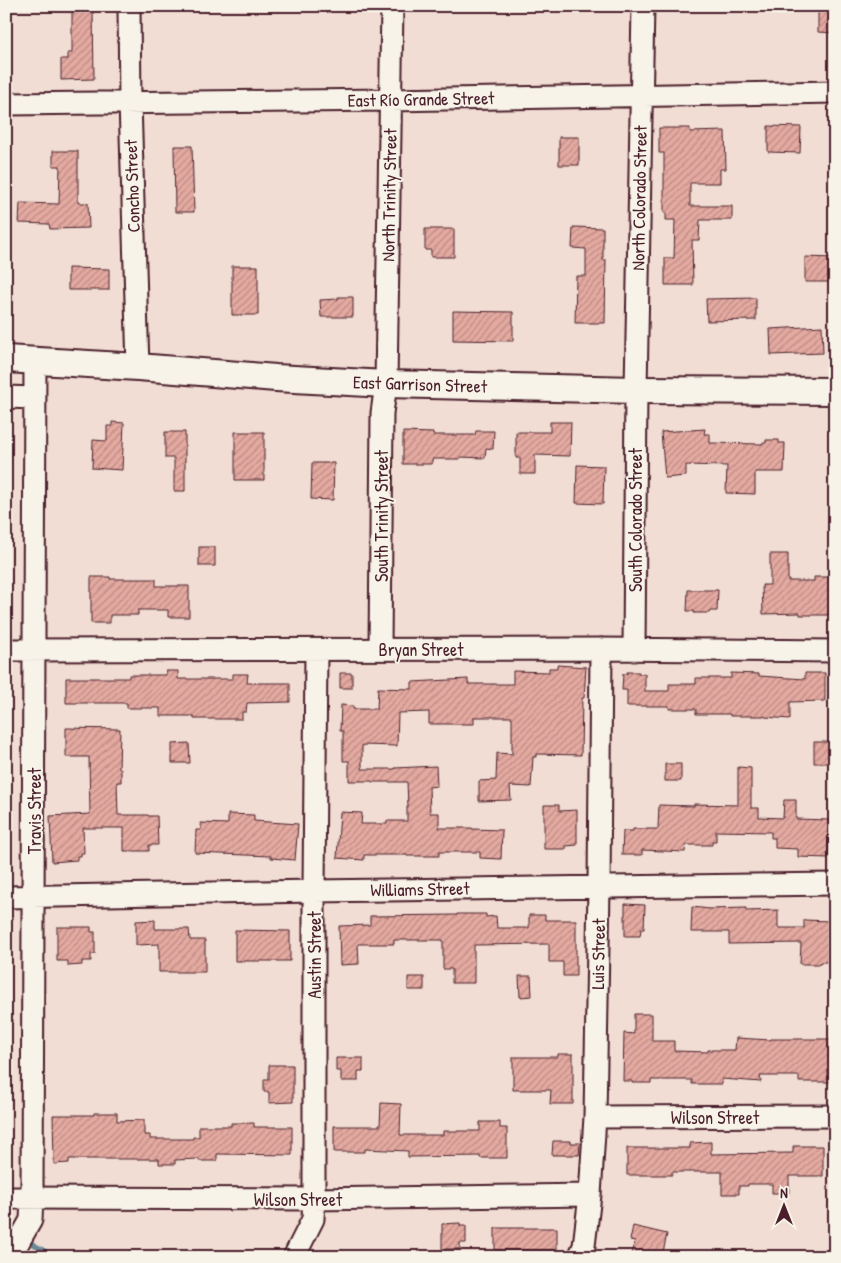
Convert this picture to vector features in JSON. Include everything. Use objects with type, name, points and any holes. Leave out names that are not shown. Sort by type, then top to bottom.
[{"type":"main road","name":"East Garrison Street","points":[[6,360],[35,360],[276,378],[386,384],[636,390],[835,391]]},
{"type":"street","name":"Concho Street","points":[[129,6],[138,367]]},
{"type":"street","name":"North Trinity Street","points":[[386,384],[392,6]]},
{"type":"street","name":"North Colorado Street","points":[[636,390],[643,6]]},
{"type":"street","name":"East Río Grande Street","points":[[6,104],[390,100],[835,92]]},
{"type":"street","name":"Travis Street","points":[[10,1257],[31,1220],[32,1198],[35,360]]},
{"type":"street","name":"South Trinity Street","points":[[380,649],[382,413],[386,384]]},
{"type":"street","name":"South Colorado Street","points":[[634,650],[636,390]]},
{"type":"street","points":[[6,397],[35,398]]},
{"type":"street","name":"Bryan Street","points":[[6,650],[601,649],[835,651]]},
{"type":"street","name":"Luis Street","points":[[578,1257],[584,1246],[590,1196],[595,1117],[601,649]]},
{"type":"street","name":"Austin Street","points":[[294,1257],[313,1219],[314,1199],[316,650]]},
{"type":"street","name":"Williams Street","points":[[6,897],[835,884]]},
{"type":"street","name":"Wilson Street","points":[[595,1117],[835,1116]]},
{"type":"street","name":"Wilson Street","points":[[6,1198],[314,1199],[590,1196]]},
{"type":"building","points":[[818,8],[835,8],[835,33],[818,32]]},
{"type":"building","points":[[93,11],[94,79],[61,80],[61,59],[68,59],[68,53],[72,53],[72,12]]},
{"type":"building","points":[[768,126],[801,127],[800,153],[768,152]]},
{"type":"building","points":[[659,128],[690,128],[690,132],[725,131],[726,169],[720,169],[720,183],[690,183],[690,206],[732,206],[732,220],[700,220],[699,240],[692,240],[693,285],[665,285],[665,258],[674,258],[675,220],[666,220],[666,213],[664,213],[664,153],[659,153]]},
{"type":"building","points":[[559,137],[579,137],[579,165],[559,165]]},
{"type":"building","points":[[174,146],[192,146],[194,212],[175,212]]},
{"type":"building","points":[[53,151],[78,151],[78,203],[88,203],[89,228],[50,229],[49,224],[19,223],[20,203],[59,204],[60,166],[53,166]]},
{"type":"building","points":[[573,227],[603,228],[603,260],[606,260],[605,323],[575,323],[576,276],[586,276],[586,249],[572,248]]},
{"type":"building","points":[[425,229],[454,229],[454,257],[431,257],[431,250],[425,250]]},
{"type":"building","points":[[805,257],[835,258],[835,282],[805,282]]},
{"type":"building","points":[[232,266],[258,266],[258,315],[232,315]]},
{"type":"building","points":[[68,268],[109,269],[109,290],[68,290]]},
{"type":"building","points":[[338,297],[353,297],[353,317],[321,317],[320,300],[338,299]]},
{"type":"building","points":[[756,298],[756,320],[707,321],[706,299]]},
{"type":"building","points":[[453,311],[513,312],[513,341],[453,340]]},
{"type":"building","points":[[822,326],[823,353],[771,355],[770,329]]},
{"type":"building","points":[[112,422],[124,423],[122,470],[92,468],[93,440],[107,441],[107,426],[112,426]]},
{"type":"building","points":[[550,422],[571,422],[570,456],[535,455],[535,474],[520,474],[520,458],[516,458],[516,432],[550,432]]},
{"type":"building","points":[[705,429],[704,434],[710,434],[710,443],[762,444],[766,443],[766,440],[779,440],[779,443],[785,443],[784,472],[755,472],[755,494],[726,493],[727,466],[686,465],[686,476],[665,478],[661,432]]},
{"type":"building","points":[[476,431],[494,431],[493,449],[486,448],[485,458],[432,459],[432,464],[403,464],[403,432],[433,433],[433,435],[475,435]]},
{"type":"building","points":[[165,432],[185,432],[185,491],[174,491],[174,458],[165,458]]},
{"type":"building","points":[[235,432],[264,432],[264,480],[235,480]]},
{"type":"building","points":[[312,463],[334,463],[333,500],[311,499]]},
{"type":"building","points":[[577,465],[604,466],[603,504],[576,503]]},
{"type":"building","points":[[199,547],[215,547],[215,566],[199,566]]},
{"type":"building","points":[[770,554],[788,554],[788,581],[814,581],[814,577],[835,577],[835,612],[829,612],[829,615],[800,615],[800,613],[763,614],[762,585],[770,585]]},
{"type":"building","points":[[91,577],[156,579],[156,586],[189,586],[189,617],[168,617],[168,610],[138,610],[138,615],[110,615],[110,623],[91,623]]},
{"type":"building","points":[[688,590],[718,590],[717,611],[694,613],[694,611],[687,611]]},
{"type":"building","points":[[557,665],[586,667],[584,698],[582,698],[581,755],[536,754],[536,757],[533,757],[531,787],[510,786],[511,800],[479,801],[479,781],[496,780],[497,753],[512,754],[512,717],[474,717],[474,724],[429,724],[429,712],[398,713],[397,746],[362,745],[362,769],[436,766],[437,786],[429,787],[430,813],[439,813],[439,828],[502,830],[501,859],[480,858],[480,852],[439,852],[439,856],[364,855],[364,860],[337,858],[340,812],[362,813],[361,824],[387,824],[387,821],[407,821],[408,807],[407,782],[349,781],[349,761],[343,761],[343,731],[340,731],[341,705],[353,706],[353,709],[377,709],[378,688],[412,689],[412,682],[468,679],[468,684],[513,684],[513,671],[549,672],[549,668],[557,668]]},
{"type":"building","points":[[166,671],[178,671],[178,679],[233,679],[233,674],[248,674],[247,683],[290,683],[290,702],[247,703],[246,712],[242,712],[242,719],[194,719],[194,716],[160,716],[160,708],[127,708],[127,703],[66,703],[66,678],[129,678],[129,675],[166,675]]},
{"type":"building","points":[[627,672],[645,674],[645,691],[669,691],[669,684],[696,684],[696,678],[731,678],[731,673],[805,679],[805,673],[825,673],[825,701],[790,702],[790,719],[765,716],[730,716],[730,714],[696,714],[696,709],[669,709],[669,706],[627,706],[627,690],[622,690],[623,674],[627,674]]},
{"type":"building","points":[[340,673],[352,673],[352,688],[340,688]]},
{"type":"building","points":[[66,728],[120,729],[119,769],[121,769],[121,782],[117,782],[118,815],[157,816],[158,845],[149,845],[149,851],[124,851],[124,828],[83,828],[84,853],[81,853],[81,856],[77,856],[77,860],[52,862],[50,816],[90,814],[89,757],[66,757]]},
{"type":"building","points":[[814,742],[832,742],[832,763],[814,763]]},
{"type":"building","points":[[189,743],[190,763],[172,763],[172,744]]},
{"type":"building","points":[[665,764],[681,764],[681,781],[665,781]]},
{"type":"building","points":[[738,767],[751,768],[751,808],[759,808],[759,817],[783,818],[784,800],[796,800],[796,819],[829,820],[828,858],[798,857],[798,849],[775,848],[775,838],[771,838],[771,832],[716,831],[716,841],[712,841],[712,845],[686,845],[685,852],[642,850],[642,855],[622,855],[623,831],[658,829],[659,805],[738,805]]},
{"type":"building","points":[[544,805],[559,805],[559,811],[577,810],[577,845],[566,846],[566,849],[544,849]]},
{"type":"building","points":[[228,814],[254,815],[254,821],[298,824],[295,860],[271,858],[271,856],[195,853],[196,830],[201,830],[201,823],[228,824]]},
{"type":"building","points":[[625,904],[645,905],[644,929],[641,929],[640,936],[625,936]]},
{"type":"building","points":[[692,907],[710,909],[746,908],[746,911],[778,910],[778,928],[804,928],[804,920],[830,921],[830,962],[800,964],[801,943],[729,944],[729,932],[691,932]]},
{"type":"building","points":[[486,914],[486,917],[496,916],[497,928],[529,928],[529,915],[545,915],[545,920],[576,920],[576,976],[563,976],[563,962],[549,962],[549,944],[474,945],[474,983],[452,983],[452,969],[443,969],[443,940],[394,940],[394,944],[358,944],[359,964],[340,965],[339,926],[370,925],[370,916]]},
{"type":"building","points":[[155,920],[155,929],[189,929],[190,940],[205,940],[205,972],[159,972],[159,944],[136,945],[136,921]]},
{"type":"building","points":[[57,927],[91,927],[91,932],[95,932],[95,954],[91,954],[91,961],[82,961],[82,965],[68,966],[68,961],[57,961]]},
{"type":"building","points":[[235,930],[290,931],[290,961],[235,961]]},
{"type":"building","points":[[519,976],[531,976],[532,996],[520,997]]},
{"type":"building","points":[[408,977],[424,977],[424,990],[408,990]]},
{"type":"building","points":[[634,1014],[652,1014],[652,1041],[674,1041],[674,1051],[708,1052],[708,1050],[735,1050],[736,1038],[771,1040],[835,1039],[835,1082],[799,1082],[799,1076],[760,1076],[761,1082],[722,1079],[722,1084],[692,1084],[692,1080],[651,1080],[651,1083],[623,1081],[624,1033],[634,1034]]},
{"type":"building","points":[[558,1054],[573,1054],[573,1104],[550,1104],[551,1090],[513,1090],[513,1057],[558,1057]]},
{"type":"building","points":[[336,1058],[363,1058],[363,1071],[358,1071],[358,1081],[341,1081],[341,1071],[336,1071]]},
{"type":"building","points":[[269,1065],[293,1065],[293,1102],[269,1103],[269,1092],[264,1092],[264,1079],[269,1079]]},
{"type":"building","points":[[381,1103],[401,1104],[400,1135],[443,1135],[443,1131],[480,1131],[480,1122],[500,1122],[500,1128],[507,1128],[507,1158],[480,1158],[480,1156],[408,1157],[408,1151],[365,1149],[365,1152],[334,1152],[334,1126],[380,1126]]},
{"type":"building","points":[[94,1113],[117,1113],[117,1121],[144,1120],[144,1135],[150,1135],[150,1139],[193,1139],[193,1137],[199,1137],[199,1126],[231,1126],[231,1123],[254,1123],[254,1127],[292,1127],[292,1155],[217,1154],[217,1161],[199,1161],[199,1159],[175,1160],[175,1164],[159,1164],[159,1159],[69,1159],[69,1163],[54,1164],[53,1115],[94,1115]]},
{"type":"building","points":[[553,1141],[580,1143],[579,1155],[552,1155]]},
{"type":"building","points":[[711,1142],[711,1154],[793,1153],[793,1146],[823,1146],[823,1176],[789,1176],[789,1193],[772,1193],[772,1184],[748,1184],[748,1186],[739,1186],[739,1194],[722,1194],[722,1172],[672,1172],[672,1175],[627,1175],[627,1148],[690,1148],[690,1143]]},
{"type":"building","points":[[460,1223],[460,1226],[466,1226],[466,1243],[460,1243],[460,1249],[442,1249],[442,1224]]},
{"type":"building","points":[[633,1226],[667,1234],[662,1257],[642,1257],[632,1254],[635,1241],[630,1240]]},
{"type":"building","points":[[495,1228],[557,1228],[557,1250],[495,1250]]},
{"type":"waterway","points":[[33,1244],[55,1257]]}]
